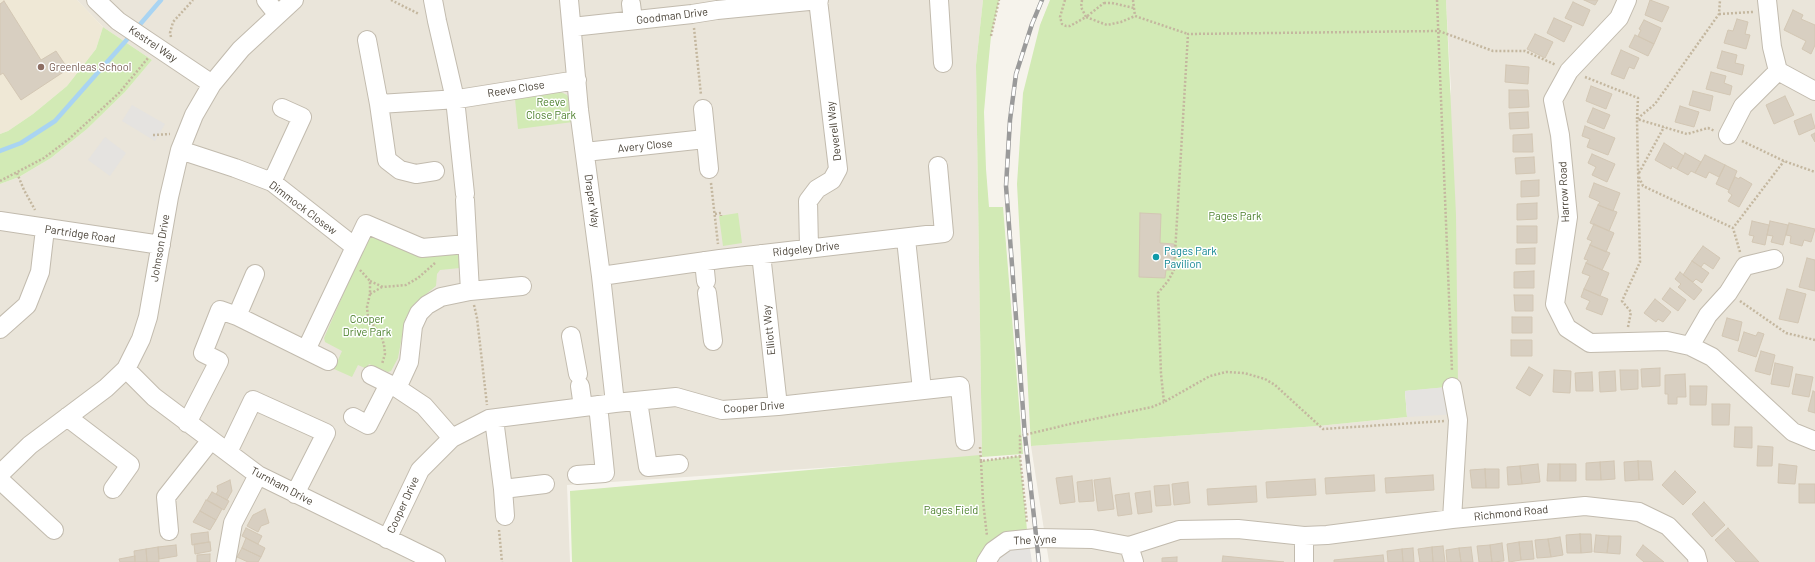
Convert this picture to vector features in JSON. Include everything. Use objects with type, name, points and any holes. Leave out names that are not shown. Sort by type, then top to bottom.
[{"type":"street","name":"Kestrel Way","points":[[96,0],[118,21],[212,84]]},
{"type":"street","points":[[266,0],[277,14]]},
{"type":"street","name":"Johnson Drive","points":[[0,474],[30,445],[106,388],[126,369],[141,339],[148,317],[169,197],[180,150],[194,115],[212,84],[241,49],[277,14],[294,0]]},
{"type":"street","points":[[433,0],[455,99],[465,197],[466,244],[470,291]]},
{"type":"street","name":"Draper Way","points":[[569,0],[579,110],[601,276],[599,405]]},
{"type":"street","name":"Goodman Drive","points":[[572,27],[632,12],[692,14],[717,5],[818,0]]},
{"type":"street","name":"Deverell Way","points":[[809,248],[808,201],[817,189],[832,180],[838,169],[818,0]]},
{"type":"street","points":[[939,0],[943,63]]},
{"type":"street","name":"Harrow Road","points":[[1627,0],[1619,18],[1569,71],[1553,100],[1560,135],[1568,217],[1555,304],[1567,328],[1590,342],[1667,341],[1690,346],[1712,357],[1793,432],[1815,442]]},
{"type":"street","points":[[1768,5],[1772,47],[1778,71],[1815,91]]},
{"type":"street","points":[[367,40],[379,104],[387,160],[400,170],[416,174],[435,171]]},
{"type":"street","points":[[1728,135],[1744,106],[1778,71]]},
{"type":"street","name":"Reeve Close","points":[[379,104],[455,99],[577,80]]},
{"type":"street","points":[[272,182],[302,117],[282,108]]},
{"type":"street","points":[[702,110],[710,169]]},
{"type":"street","name":"Avery Close","points":[[585,152],[705,139]]},
{"type":"street","name":"Dimmock Closew","points":[[180,150],[272,182],[351,255]]},
{"type":"street","name":"Ridgeley Drive","points":[[601,276],[712,260],[809,248],[906,239],[944,233],[938,166]]},
{"type":"street","name":"Partridge Road","points":[[0,221],[40,229],[161,245]]},
{"type":"street","points":[[306,350],[366,224],[422,248],[466,244]]},
{"type":"street","points":[[0,329],[26,305],[40,272],[40,229]]},
{"type":"street","points":[[906,239],[922,390]]},
{"type":"street","name":"Elliott Way","points":[[761,254],[778,406]]},
{"type":"street","points":[[1690,346],[1708,315],[1728,293],[1745,266],[1774,259]]},
{"type":"street","points":[[712,260],[707,287],[713,341]]},
{"type":"street","points":[[237,316],[255,274]]},
{"type":"street","points":[[352,417],[368,425],[383,381],[409,362],[413,326],[419,313],[427,305],[441,297],[470,291],[522,286]]},
{"type":"street","points":[[187,423],[219,361],[203,353],[220,310],[237,316],[328,361]]},
{"type":"street","points":[[571,336],[579,380],[599,405],[605,474],[577,475]]},
{"type":"street","name":"Turnham Drive","points":[[126,369],[154,397],[258,475],[387,539],[407,556],[436,562]]},
{"type":"street","points":[[383,381],[424,406],[452,438]]},
{"type":"street","name":"Cooper Drive","points":[[387,539],[420,470],[452,438],[494,419],[599,405],[676,397],[722,410],[778,406],[960,386],[972,441]]},
{"type":"street","points":[[1452,387],[1458,420],[1452,519]]},
{"type":"street","points":[[228,452],[253,400],[326,433],[295,494]]},
{"type":"street","points":[[638,401],[648,467],[679,464]]},
{"type":"street","points":[[67,417],[130,464],[113,488]]},
{"type":"street","points":[[494,419],[505,516]]},
{"type":"street","points":[[169,531],[166,497],[211,440]]},
{"type":"street","points":[[226,562],[233,523],[258,475]]},
{"type":"street","points":[[0,480],[54,530]]},
{"type":"street","points":[[503,489],[545,484]]},
{"type":"street","name":"Richmond Road","points":[[1070,539],[1092,539],[1132,554],[1179,530],[1238,529],[1304,536],[1585,506],[1639,512],[1668,526],[1696,555],[1698,562]]},
{"type":"street","points":[[1304,536],[1304,562]]},
{"type":"street","name":"The Vyne","points":[[989,557],[1007,541],[1036,538],[1070,539]]},
{"type":"path","points":[[0,181],[44,158],[69,139],[118,93],[157,47],[173,43],[170,33],[173,22],[193,0]]},
{"type":"path","points":[[391,0],[413,12],[437,21]]},
{"type":"path","points":[[991,36],[999,0]]},
{"type":"path","points":[[1064,0],[1060,17],[1062,24],[1070,26],[1086,17],[1104,2],[1134,8]]},
{"type":"path","points":[[1082,0],[1081,7],[1086,17],[1107,25],[1121,22],[1135,16],[1188,34],[1438,31],[1493,51],[1524,51],[1569,71],[1638,98],[1637,119],[1640,262],[1622,301],[1631,312],[1626,342]]},
{"type":"path","points":[[1133,0],[1135,16]]},
{"type":"path","points":[[1437,0],[1452,387]]},
{"type":"path","points":[[1637,119],[1655,104],[1720,14],[1720,0]]},
{"type":"path","points":[[1720,14],[1768,5]]},
{"type":"path","points":[[692,14],[702,110]]},
{"type":"path","points":[[1164,402],[1161,374],[1158,292],[1168,281],[1174,270],[1188,34]]},
{"type":"path","points":[[1637,119],[1687,134],[1708,128],[1728,135],[1784,161],[1815,172]]},
{"type":"path","points":[[1638,174],[1664,127]]},
{"type":"path","points":[[1734,228],[1784,161]]},
{"type":"path","points":[[710,169],[715,214],[712,260]]},
{"type":"path","points":[[17,173],[24,190],[38,214],[40,229]]},
{"type":"path","points":[[1638,174],[1643,186],[1734,228],[1745,266]]},
{"type":"path","points":[[715,214],[721,213],[721,216]]},
{"type":"path","points":[[351,255],[360,270],[370,281],[383,287]]},
{"type":"path","points":[[370,294],[383,287],[406,285],[418,278],[440,260]]},
{"type":"path","points":[[370,281],[370,294],[367,307],[368,317],[384,345],[385,354],[382,364],[383,381]]},
{"type":"path","points":[[1728,293],[1786,333],[1815,340]]},
{"type":"path","points":[[1027,530],[1020,456],[1020,436],[1152,407],[1164,402],[1210,376],[1231,372],[1244,373],[1265,379],[1275,385],[1323,429],[1458,420]]},
{"type":"path","points":[[972,441],[981,461],[986,525],[989,542],[989,557]]},
{"type":"path","points":[[981,461],[1020,456]]},
{"type":"shaded area","name":"Greenleas School","points":[[0,0],[77,0],[103,27],[96,49],[67,86],[33,114],[8,131],[0,134]]},
{"type":"shaded area","points":[[77,0],[983,0],[976,65],[982,457],[567,485],[570,562],[0,562],[0,184],[19,177],[51,158],[87,129],[125,92],[152,60],[103,27]]},
{"type":"shaded area","points":[[1446,0],[1815,0],[1815,562],[1049,562],[1031,446],[1318,426],[1407,417],[1451,89]]},
{"type":"shaded area","points":[[132,105],[165,124],[155,141],[122,121]]},
{"type":"shaded area","points":[[105,137],[126,153],[110,176],[88,160]]},
{"type":"shaded area","points":[[1458,386],[1459,414],[1407,417],[1405,391]]},
{"type":"shaded area","points":[[1027,530],[1032,562],[977,562],[990,544]]},
{"type":"green space","points":[[983,0],[999,0],[991,36],[984,112],[986,169],[989,207],[1003,207],[1023,454],[982,457],[976,65]]},
{"type":"green space","name":"Pages Park","points":[[1050,0],[1446,0],[1456,215],[1458,386],[1405,391],[1407,417],[1318,426],[1031,446],[1017,184],[1023,93],[1040,25]]},
{"type":"green space","points":[[103,27],[152,60],[125,92],[87,129],[51,158],[19,177],[0,184],[0,134],[8,131],[33,114],[67,86],[96,49]]},
{"type":"green space","name":"Reeve Close Park","points":[[561,92],[567,95],[570,99],[573,122],[518,129],[515,99]]},
{"type":"green space","points":[[738,213],[742,243],[723,246],[719,216]]},
{"type":"green space","name":"Cooper Drive Park","points":[[370,233],[458,249],[460,268],[440,270],[437,274],[436,286],[415,303],[405,320],[398,358],[391,371],[388,372],[369,364],[367,369],[358,365],[352,377],[334,369],[342,351],[325,342],[324,338]]},
{"type":"green space","name":"Pages Field","points":[[980,455],[981,461],[1020,456],[1027,530],[990,544],[977,562],[572,562],[570,491]]},
{"type":"building","points":[[1584,0],[1598,0],[1595,5]]},
{"type":"building","points":[[1650,0],[1669,7],[1662,22],[1645,15]]},
{"type":"building","points":[[4,1],[41,60],[56,51],[68,69],[21,100],[3,73],[0,75],[0,4]]},
{"type":"building","points":[[1573,2],[1590,10],[1583,26],[1565,18]]},
{"type":"building","points":[[1793,10],[1803,15],[1801,19],[1815,25],[1815,45],[1811,54],[1802,49],[1806,41],[1784,30]]},
{"type":"building","points":[[1554,18],[1572,26],[1564,42],[1547,33]]},
{"type":"building","points":[[1737,19],[1748,22],[1745,34],[1750,35],[1746,49],[1724,43],[1728,30],[1733,31]]},
{"type":"building","points":[[1644,20],[1661,28],[1654,44],[1638,36],[1641,30],[1639,29]]},
{"type":"building","points":[[1535,34],[1553,42],[1545,58],[1527,49]]},
{"type":"building","points":[[1635,35],[1654,44],[1648,56],[1629,47]]},
{"type":"building","points":[[1621,50],[1639,58],[1634,69],[1629,67],[1624,79],[1611,74]]},
{"type":"building","points":[[1722,51],[1737,55],[1735,63],[1744,65],[1742,75],[1717,68]]},
{"type":"building","points":[[1506,65],[1529,67],[1528,84],[1505,82]]},
{"type":"building","points":[[1711,72],[1726,76],[1724,83],[1732,86],[1730,95],[1706,89]]},
{"type":"building","points":[[1591,86],[1612,94],[1606,109],[1586,101]]},
{"type":"building","points":[[1509,90],[1528,90],[1529,107],[1509,108]]},
{"type":"building","points":[[1693,91],[1713,96],[1710,111],[1689,105]]},
{"type":"building","points":[[1785,96],[1794,115],[1774,124],[1766,105]]},
{"type":"building","points":[[1680,106],[1699,112],[1694,127],[1675,122]]},
{"type":"building","points":[[1593,108],[1610,115],[1604,129],[1587,122]]},
{"type":"building","points":[[1528,112],[1529,128],[1510,129],[1509,113]]},
{"type":"building","points":[[1811,114],[1815,128],[1799,135],[1794,121]]},
{"type":"building","points":[[1585,126],[1615,138],[1608,155],[1587,147],[1590,139],[1582,136]]},
{"type":"building","points":[[1815,133],[1815,142],[1811,135]]},
{"type":"building","points":[[1532,134],[1533,152],[1513,152],[1513,135]]},
{"type":"building","points":[[1664,143],[1684,156],[1677,169],[1672,166],[1671,169],[1655,160]]},
{"type":"building","points":[[1685,153],[1701,162],[1695,173],[1691,171],[1688,175],[1677,169]]},
{"type":"building","points":[[1592,154],[1615,164],[1607,182],[1592,175],[1596,167],[1588,163]]},
{"type":"building","points":[[1705,155],[1725,165],[1719,177],[1709,172],[1706,178],[1695,173]]},
{"type":"building","points":[[1534,157],[1535,173],[1516,174],[1515,158]]},
{"type":"building","points":[[1725,165],[1737,171],[1729,190],[1716,184]]},
{"type":"building","points":[[1735,177],[1739,179],[1740,177],[1752,184],[1739,207],[1728,201],[1732,195],[1728,192]]},
{"type":"building","points":[[1539,180],[1539,196],[1521,197],[1521,181]]},
{"type":"building","points":[[1594,183],[1620,193],[1613,211],[1598,205],[1600,202],[1589,197]]},
{"type":"building","points":[[1537,203],[1537,219],[1517,220],[1517,204]]},
{"type":"building","points":[[1598,205],[1617,212],[1609,231],[1590,223]]},
{"type":"building","name":"Pages Park Pavilion","points":[[1140,213],[1161,214],[1160,243],[1174,244],[1174,270],[1166,270],[1165,278],[1139,277]]},
{"type":"building","points":[[1752,221],[1769,225],[1765,245],[1752,242],[1754,236],[1749,235]]},
{"type":"building","points":[[1770,221],[1788,225],[1783,245],[1771,242],[1773,236],[1767,235]]},
{"type":"building","points":[[1789,223],[1815,229],[1811,242],[1804,240],[1802,246],[1790,243],[1791,236],[1786,235]]},
{"type":"building","points":[[1594,224],[1614,233],[1606,252],[1590,245],[1592,241],[1587,239]]},
{"type":"building","points":[[1517,226],[1537,226],[1537,243],[1517,243]]},
{"type":"building","points":[[1590,245],[1610,253],[1602,270],[1586,263],[1588,260],[1584,259]]},
{"type":"building","points":[[1703,246],[1720,258],[1713,269],[1704,263],[1701,267],[1692,261]]},
{"type":"building","points":[[1535,248],[1535,264],[1516,264],[1516,249]]},
{"type":"building","points":[[1807,258],[1815,260],[1815,291],[1799,287]]},
{"type":"building","points":[[1692,261],[1709,273],[1702,283],[1696,279],[1693,282],[1683,275]]},
{"type":"building","points":[[1586,263],[1609,273],[1600,296],[1584,289],[1590,276],[1582,273]]},
{"type":"building","points":[[1534,271],[1534,288],[1514,288],[1514,272]]},
{"type":"building","points":[[1680,272],[1702,290],[1694,300],[1678,287],[1681,284],[1675,279]]},
{"type":"building","points":[[1670,288],[1686,300],[1678,311],[1662,299]]},
{"type":"building","points":[[1584,289],[1608,299],[1602,315],[1586,309],[1590,301],[1581,297]]},
{"type":"building","points":[[1787,289],[1806,294],[1798,323],[1779,319]]},
{"type":"building","points":[[1514,295],[1533,295],[1533,311],[1515,311]]},
{"type":"building","points":[[1655,299],[1671,312],[1663,322],[1658,319],[1656,322],[1644,313]]},
{"type":"building","points":[[1512,317],[1532,317],[1532,333],[1512,333]]},
{"type":"building","points":[[1727,318],[1742,322],[1738,341],[1722,336]]},
{"type":"building","points":[[1744,332],[1756,336],[1758,332],[1764,334],[1756,357],[1738,351]]},
{"type":"building","points":[[1511,340],[1532,340],[1532,356],[1511,356]]},
{"type":"building","points":[[1761,351],[1775,355],[1770,375],[1755,371]]},
{"type":"building","points":[[1775,363],[1793,367],[1789,387],[1771,384]]},
{"type":"building","points":[[1529,367],[1543,375],[1530,396],[1516,388]]},
{"type":"building","points":[[1660,368],[1660,386],[1642,387],[1641,369]]},
{"type":"building","points":[[1554,370],[1571,371],[1570,393],[1553,392]]},
{"type":"building","points":[[1620,370],[1638,370],[1638,389],[1621,390]]},
{"type":"building","points":[[1615,371],[1616,391],[1600,392],[1599,372]]},
{"type":"building","points":[[1592,372],[1593,391],[1576,391],[1575,373]]},
{"type":"building","points":[[1685,374],[1686,397],[1677,397],[1677,404],[1668,404],[1668,394],[1665,394],[1665,375]]},
{"type":"building","points":[[1796,374],[1813,377],[1809,397],[1792,394]]},
{"type":"building","points":[[1690,386],[1707,386],[1706,405],[1690,405]]},
{"type":"building","points":[[1813,391],[1815,392],[1815,413],[1808,411]]},
{"type":"building","points":[[1712,404],[1730,404],[1729,425],[1712,425]]},
{"type":"building","points":[[1735,427],[1752,427],[1752,448],[1734,447]]},
{"type":"building","points":[[1758,446],[1773,447],[1772,466],[1757,466]]},
{"type":"building","points":[[1614,461],[1615,479],[1601,480],[1600,462]]},
{"type":"building","points":[[1638,461],[1639,480],[1625,481],[1624,462]]},
{"type":"building","points":[[1638,461],[1651,461],[1653,480],[1639,480]]},
{"type":"building","points":[[1600,462],[1601,480],[1586,480],[1586,463]]},
{"type":"building","points":[[1538,464],[1540,482],[1522,484],[1520,466]]},
{"type":"building","points":[[1548,464],[1560,464],[1560,481],[1547,481]]},
{"type":"building","points":[[1560,464],[1576,464],[1576,481],[1560,481]]},
{"type":"building","points":[[1779,464],[1797,466],[1795,484],[1778,483]]},
{"type":"building","points":[[1520,466],[1522,484],[1508,485],[1507,467]]},
{"type":"building","points":[[1485,469],[1486,488],[1472,488],[1470,470]]},
{"type":"building","points":[[1485,469],[1499,469],[1499,488],[1486,488]]},
{"type":"building","points":[[1675,471],[1696,492],[1683,505],[1662,485]]},
{"type":"building","points":[[1374,475],[1375,491],[1326,494],[1325,478]]},
{"type":"building","points":[[1433,475],[1434,490],[1386,493],[1385,478]]},
{"type":"building","points":[[1072,476],[1075,502],[1060,504],[1056,478]]},
{"type":"building","points":[[1110,478],[1114,509],[1098,511],[1094,480]]},
{"type":"building","points":[[1315,479],[1316,495],[1267,498],[1266,482]]},
{"type":"building","points":[[230,480],[232,491],[227,500],[216,494],[218,491],[217,486]]},
{"type":"building","points":[[1092,480],[1094,501],[1079,502],[1077,482]]},
{"type":"building","points":[[1188,482],[1190,503],[1174,505],[1172,484]]},
{"type":"building","points":[[1799,484],[1815,484],[1815,503],[1799,503]]},
{"type":"building","points":[[1169,485],[1171,505],[1156,506],[1154,486]]},
{"type":"building","points":[[1256,486],[1257,502],[1208,505],[1207,489]]},
{"type":"building","points":[[1150,491],[1152,512],[1138,514],[1135,493]]},
{"type":"building","points":[[212,492],[229,501],[224,510],[207,500]]},
{"type":"building","points":[[1129,493],[1132,514],[1118,516],[1115,495]]},
{"type":"building","points":[[206,500],[222,509],[216,520],[200,511]]},
{"type":"building","points":[[1704,502],[1725,525],[1712,537],[1692,514]]},
{"type":"building","points":[[265,509],[269,523],[261,526],[258,532],[247,526],[253,515]]},
{"type":"building","points":[[200,511],[216,520],[210,530],[193,522]]},
{"type":"building","points":[[246,528],[262,536],[258,544],[242,536]]},
{"type":"building","points":[[1728,528],[1759,562],[1736,562],[1715,540]]},
{"type":"building","points":[[208,532],[209,542],[192,545],[191,534]]},
{"type":"building","points":[[1580,534],[1591,534],[1592,552],[1581,553]]},
{"type":"building","points":[[1580,534],[1581,553],[1567,553],[1566,535]]},
{"type":"building","points":[[1596,535],[1609,536],[1607,553],[1594,552]]},
{"type":"building","points":[[1609,536],[1621,536],[1620,554],[1607,553]]},
{"type":"building","points":[[1560,537],[1563,555],[1551,557],[1548,539]]},
{"type":"building","points":[[246,538],[265,548],[261,557],[242,548]]},
{"type":"building","points":[[1548,539],[1551,557],[1537,558],[1535,540]]},
{"type":"building","points":[[1532,541],[1534,559],[1521,560],[1519,542]]},
{"type":"building","points":[[210,542],[211,551],[195,554],[194,544]]},
{"type":"building","points":[[1519,542],[1521,560],[1509,562],[1507,544]]},
{"type":"building","points":[[1502,543],[1504,561],[1492,562],[1490,545]]},
{"type":"building","points":[[176,545],[177,556],[159,559],[158,547]]},
{"type":"building","points":[[1490,545],[1492,562],[1479,562],[1477,546]]},
{"type":"building","points":[[1643,545],[1664,562],[1644,562],[1636,555]]},
{"type":"building","points":[[1443,546],[1445,562],[1433,562],[1432,547]]},
{"type":"building","points":[[158,547],[159,562],[147,562],[146,549]]},
{"type":"building","points":[[1432,547],[1433,562],[1420,562],[1418,549]]},
{"type":"building","points":[[1471,547],[1473,562],[1461,562],[1459,548]]},
{"type":"building","points":[[242,548],[261,557],[258,562],[248,562],[237,557]]},
{"type":"building","points":[[1413,548],[1414,562],[1403,562],[1402,549]]},
{"type":"building","points":[[1459,548],[1461,562],[1447,562],[1446,550]]},
{"type":"building","points":[[146,549],[147,562],[135,562],[134,551]]},
{"type":"building","points":[[1402,549],[1403,562],[1388,562],[1387,551]]},
{"type":"building","points":[[210,554],[210,562],[197,562],[197,555]]},
{"type":"building","points":[[1383,555],[1384,562],[1334,562],[1334,560]]},
{"type":"building","points":[[135,556],[135,562],[120,562],[119,559]]},
{"type":"building","points":[[1223,556],[1284,562],[1222,562]]},
{"type":"building","points":[[1177,557],[1177,562],[1162,562],[1162,558]]},
{"type":"waterway","points":[[136,29],[161,0]]},
{"type":"waterway","points":[[0,151],[21,143],[55,121],[131,35]]},
{"type":"railway","points":[[1039,562],[1025,436],[1006,186],[1010,120],[1016,74],[1032,24],[1042,0]]},
{"type":"place","name":"Greenleas School","points":[[41,67]]},
{"type":"place","name":"Pages Park Pavilion","points":[[1156,257]]}]
